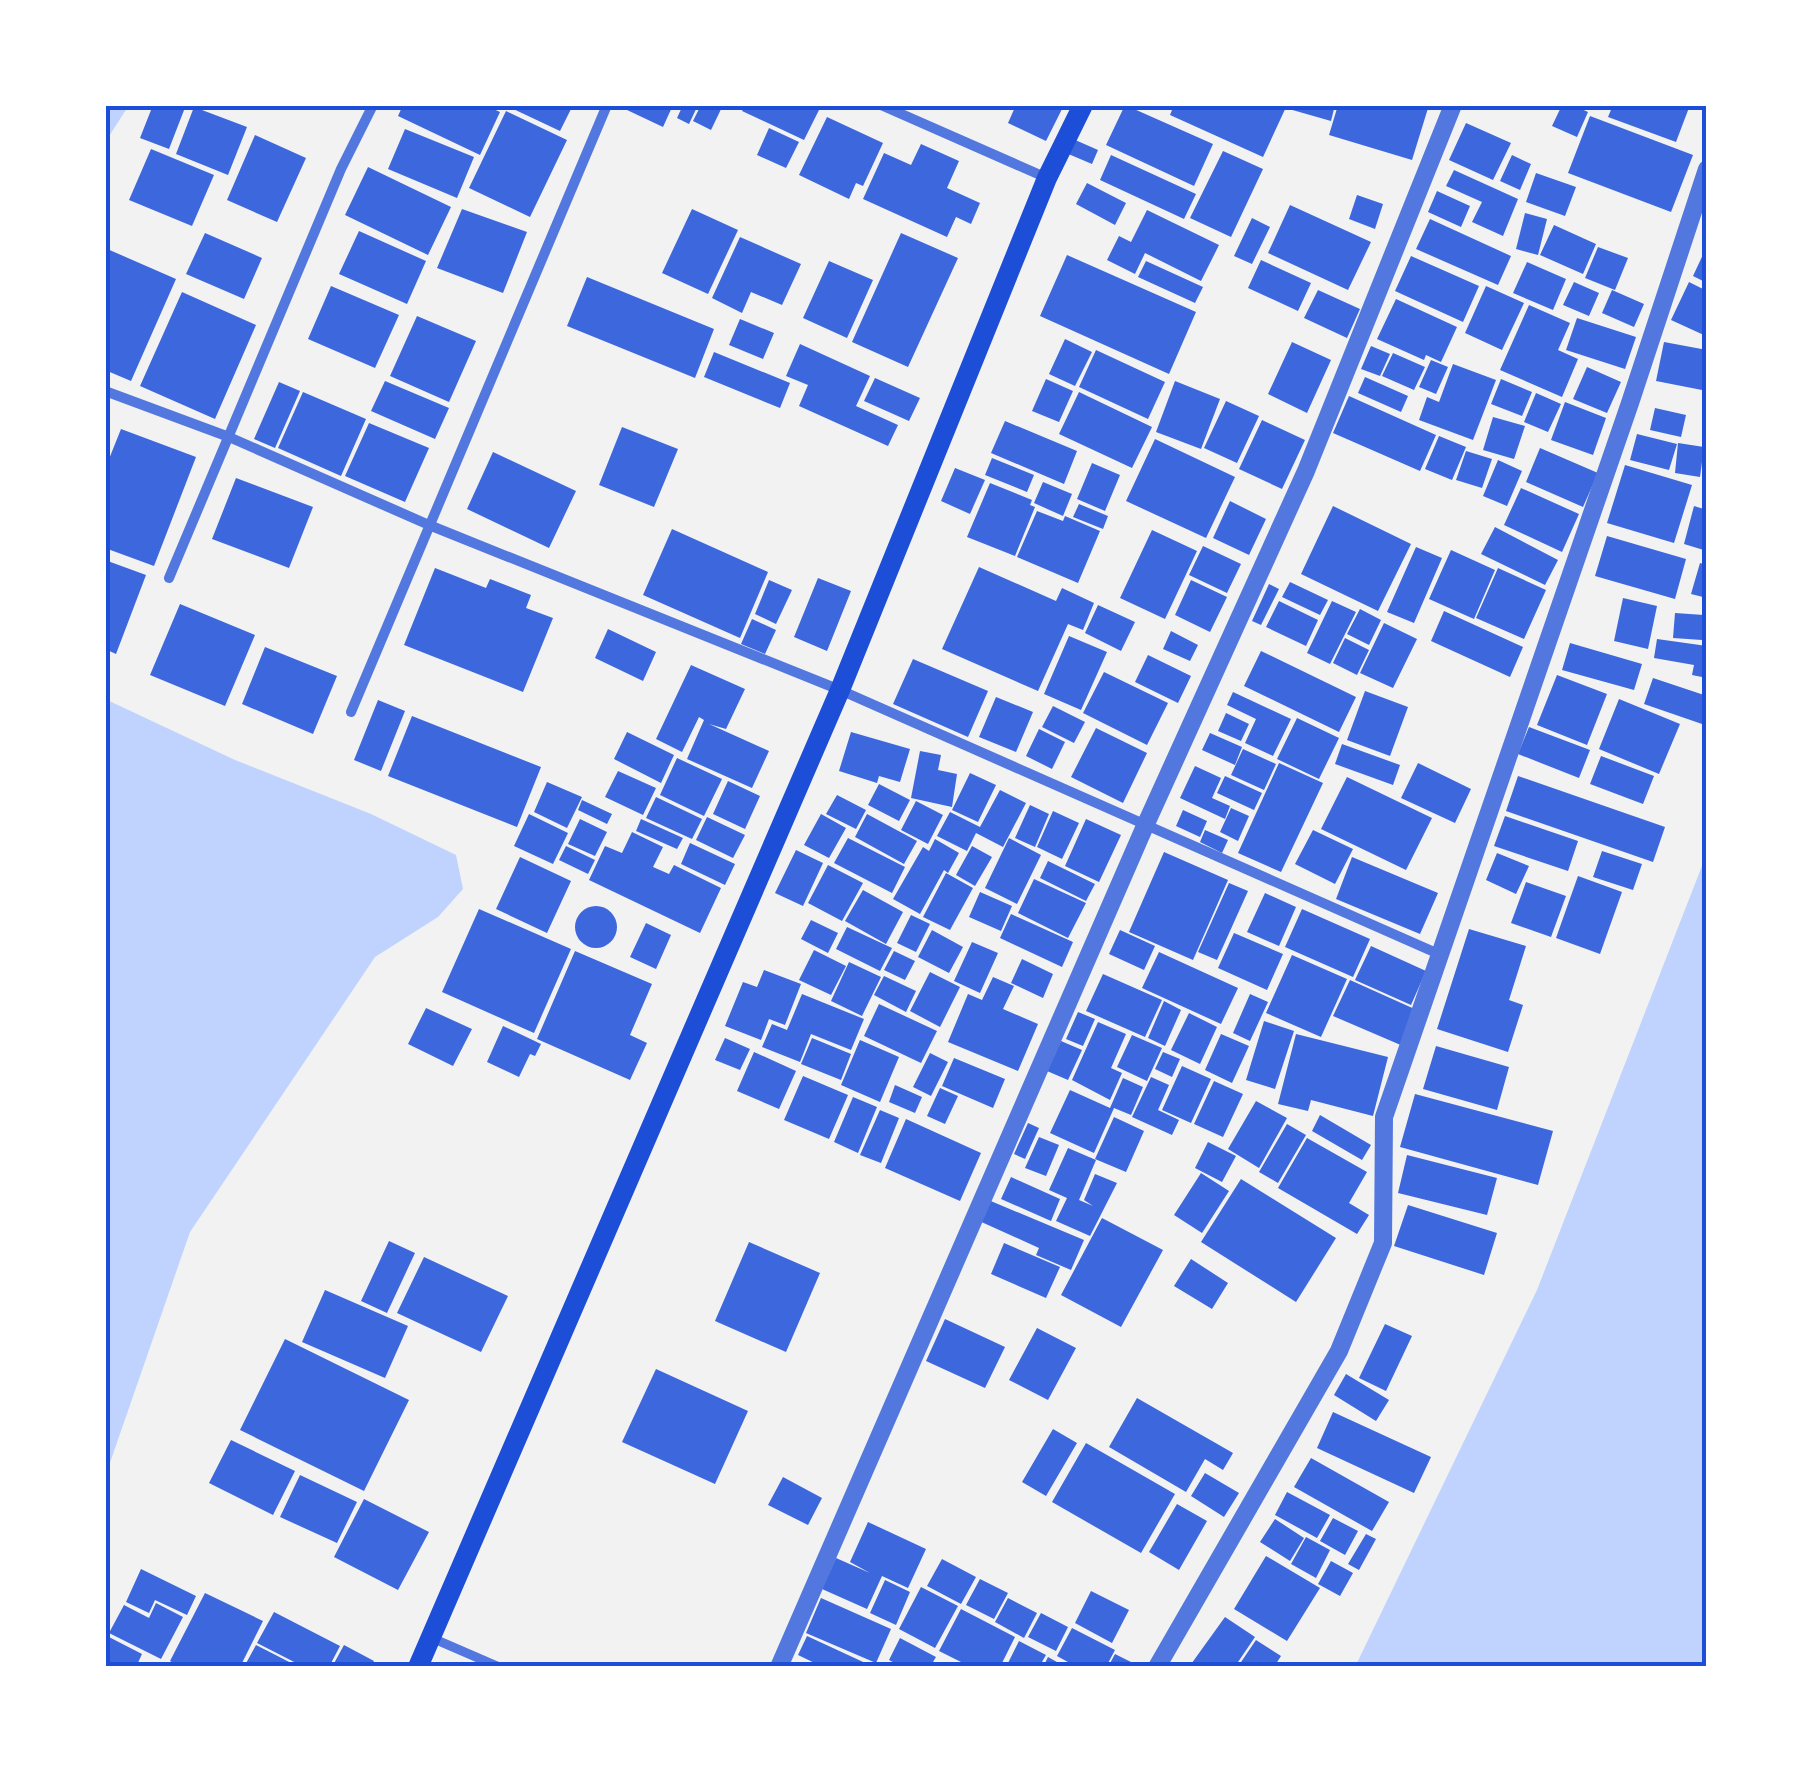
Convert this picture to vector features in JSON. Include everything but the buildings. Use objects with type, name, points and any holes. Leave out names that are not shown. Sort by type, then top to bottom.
[{"type":"main road","points":[[418,1667],[840,690],[1046,178],[1083,105]]},
{"type":"street","points":[[169,578],[341,169],[373,105]]},
{"type":"street","points":[[351,712],[607,105]]},
{"type":"street","points":[[881,105],[1046,178]]},
{"type":"street","points":[[779,1667],[1145,826],[1306,471],[1453,105]]},
{"type":"street","points":[[1157,1667],[1339,1351],[1383,1243],[1384,1118],[1707,169]]},
{"type":"street","points":[[105,391],[229,438],[429,525],[840,690],[1442,956]]},
{"type":"street","points":[[432,1638],[499,1667]]},
{"type":"water","points":[[105,105],[129,105],[106,141],[105,141]]},
{"type":"water","points":[[105,699],[456,855],[463,889],[438,917],[375,957],[190,1232],[105,1477]]},
{"type":"water","points":[[1707,853],[1707,1667],[1355,1667],[1537,1290]]}]
